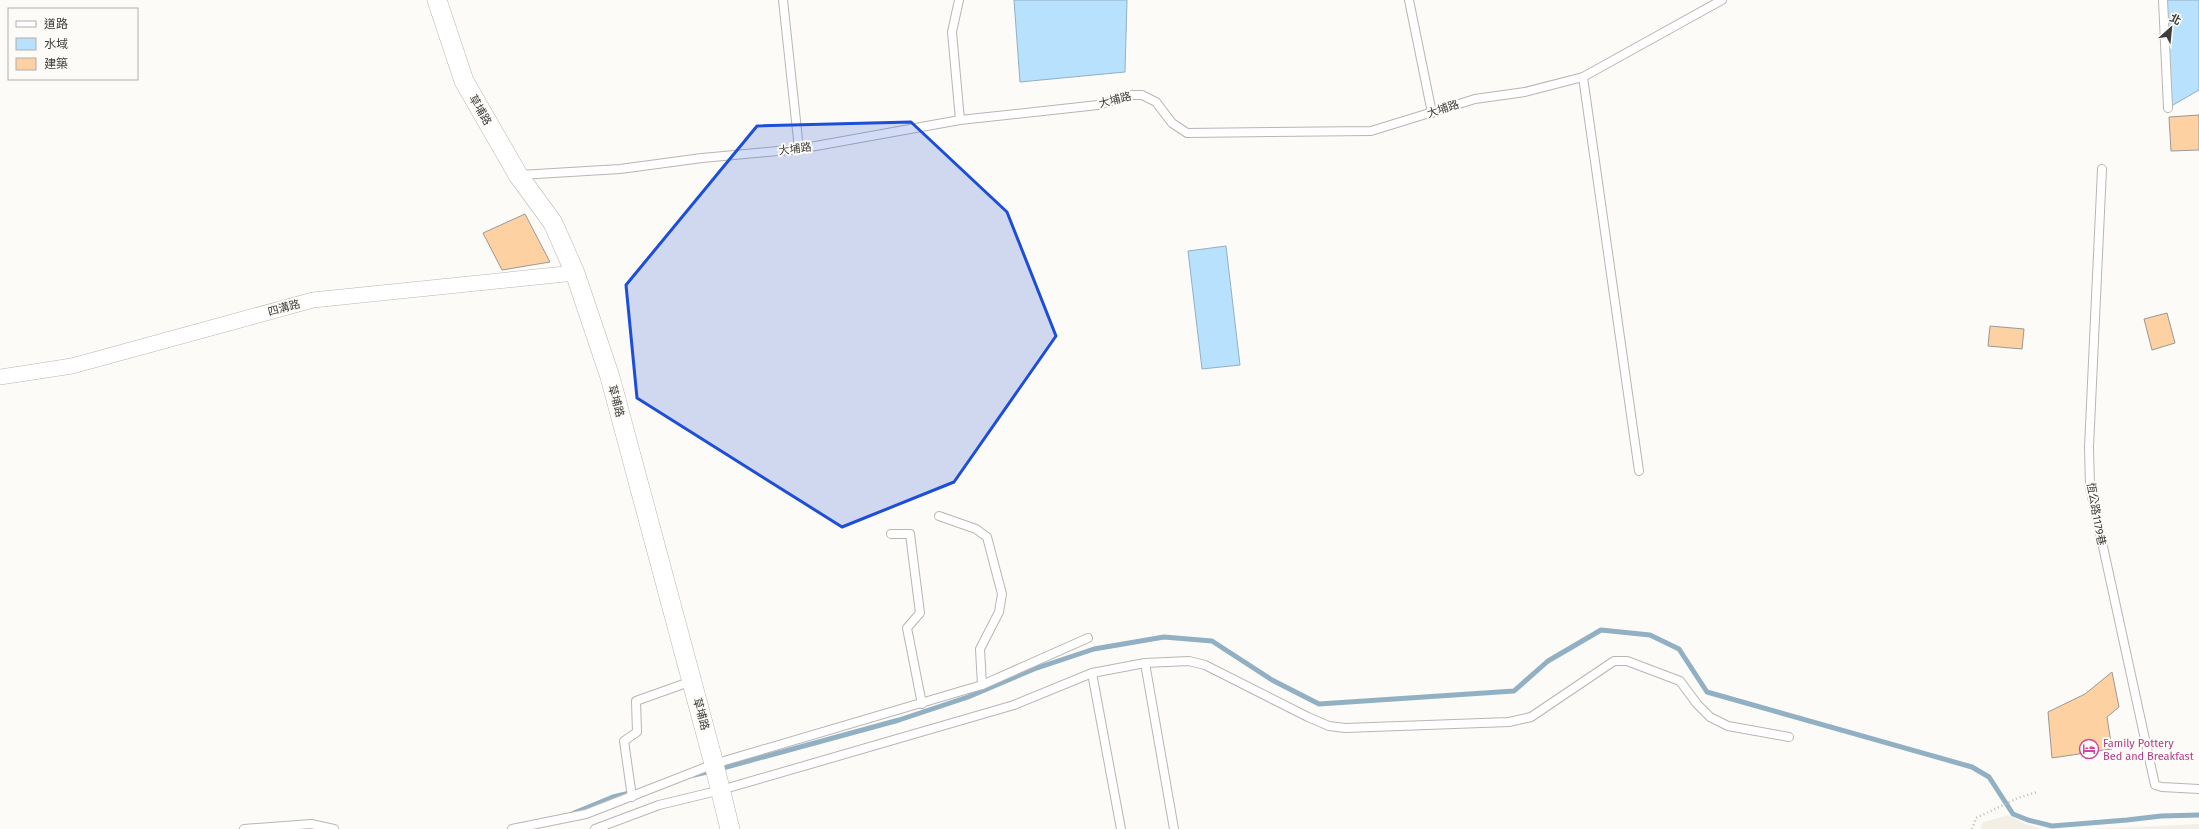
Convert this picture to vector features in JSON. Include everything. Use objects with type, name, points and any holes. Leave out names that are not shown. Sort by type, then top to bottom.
[{"type":"street","name":"草埔路","points":[[437,0],[464,81],[518,175],[553,223],[575,273],[610,377],[721,790],[730,829]]},
{"type":"street","name":"四溝路","points":[[0,377],[72,366],[313,300],[575,273]]},
{"type":"lane","points":[[782,0],[799,149]]},
{"type":"lane","points":[[959,0],[952,32],[960,120]]},
{"type":"lane","points":[[1409,0],[1432,113]]},
{"type":"lane","name":"大埔路","points":[[518,175],[620,169],[702,158],[799,149],[960,120],[1098,105],[1131,95],[1142,95],[1156,102],[1172,123],[1188,133],[1372,131],[1475,99],[1525,92],[1583,77],[1722,0]]},
{"type":"lane","points":[[2163,0],[2168,108]]},
{"type":"lane","points":[[1583,77],[1639,471]]},
{"type":"lane","name":"恆公路1179巷","points":[[2102,170],[2089,447],[2090,487],[2155,785],[2162,787],[2199,789]]},
{"type":"lane","points":[[939,516],[976,529],[987,537],[1002,594],[999,612],[980,649],[982,685]]},
{"type":"lane","points":[[891,534],[910,534],[920,614],[907,628],[922,704]]},
{"type":"lane","points":[[512,829],[586,814],[714,764],[922,704],[982,685],[1088,638]]},
{"type":"lane","points":[[595,829],[659,805],[721,790],[1014,704],[1092,673],[1145,663],[1189,661],[1205,665],[1329,726],[1345,728],[1509,722],[1531,718],[1614,661],[1627,661],[1680,681],[1697,704],[1710,716],[1728,726],[1789,737]]},
{"type":"lane","points":[[1145,663],[1174,829]]},
{"type":"lane","points":[[1092,673],[1121,829]]},
{"type":"lane","points":[[632,797],[624,741],[637,732],[636,700],[692,681]]},
{"type":"lane","points":[[244,829],[311,824],[334,829]]},
{"type":"path","points":[[1972,829],[1976,818],[2018,798],[2037,792]]},
{"type":"highlighted area","points":[[911,122],[1007,212],[1056,336],[954,482],[842,527],[637,398],[626,285],[757,126]]},
{"type":"shaded area","points":[[2009,815],[2025,824],[2043,829],[1980,829],[1983,822]]},
{"type":"shaded area","points":[[2199,824],[2199,829],[2093,829]]},
{"type":"water","points":[[1014,0],[1127,0],[1125,72],[1020,82]]},
{"type":"water","points":[[2163,0],[2199,0],[2199,90],[2168,108]]},
{"type":"water","points":[[1226,246],[1240,365],[1202,369],[1188,251]]},
{"type":"building","points":[[2199,115],[2199,150],[2171,151],[2169,117]]},
{"type":"building","points":[[525,214],[550,262],[502,270],[483,233]]},
{"type":"building","points":[[2167,313],[2175,343],[2152,350],[2144,319]]},
{"type":"building","points":[[1990,326],[2024,329],[2022,349],[1988,346]]},
{"type":"building","points":[[2112,672],[2119,707],[2107,717],[2112,749],[2052,758],[2048,712],[2085,694]]},
{"type":"waterway","points":[[719,769],[899,720],[968,697],[1034,669],[1094,649],[1164,637],[1212,641],[1272,680],[1319,704],[1514,691],[1548,661],[1601,630],[1650,635],[1679,649],[1707,692],[1972,767],[1989,777],[2013,814],[2028,820],[2052,826],[2161,816],[2199,815]]},
{"type":"waterway","points":[[694,775],[711,771]]},
{"type":"waterway","points":[[574,813],[613,797],[634,792]]},
{"type":"place","name":"Family Pottery Bed and Breakfast","points":[[2089,749]]}]
